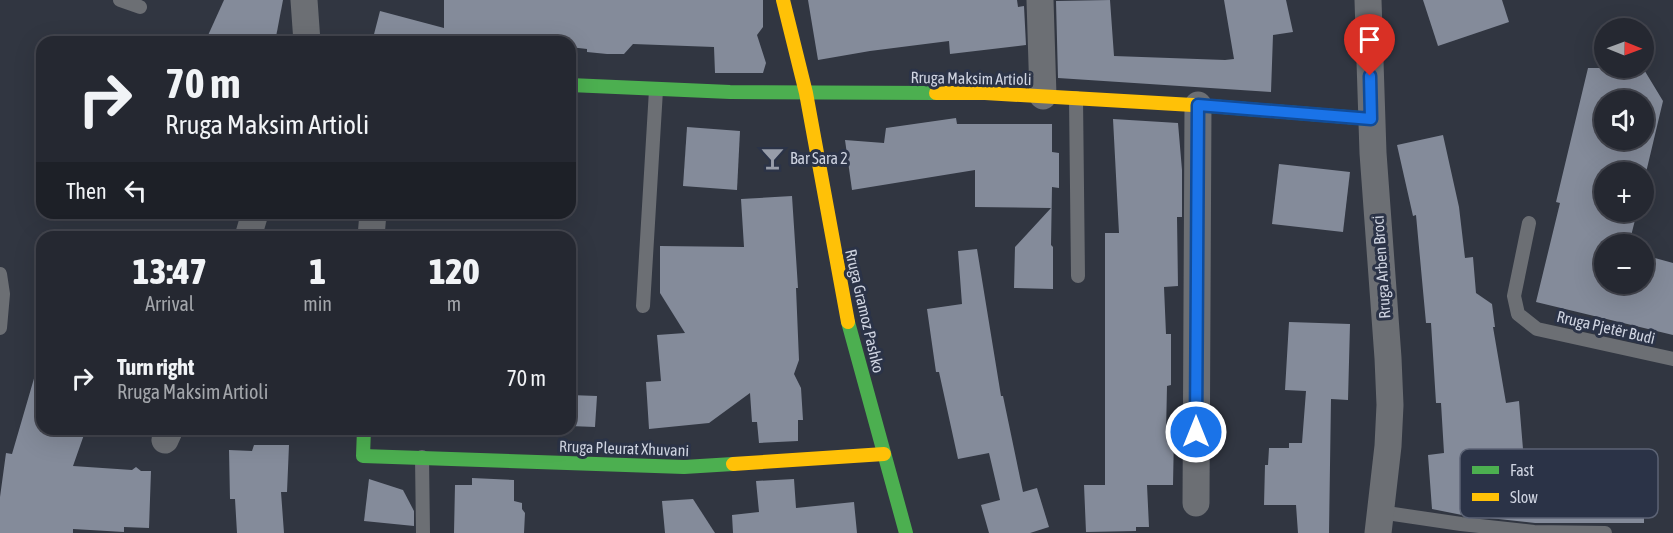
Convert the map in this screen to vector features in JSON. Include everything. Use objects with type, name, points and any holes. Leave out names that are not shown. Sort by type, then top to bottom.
[{"type":"street","points":[[304,0],[307,36]]},
{"type":"street","name":"Rruga Gramoz Pashko","points":[[783,0],[806,93],[849,327],[906,533]]},
{"type":"street","points":[[1040,0],[1042,96]]},
{"type":"street","name":"Rruga Arben Broci","points":[[1368,0],[1371,119],[1390,405],[1388,446],[1379,523]]},
{"type":"street","name":"Rruga Maksim Artioli","points":[[576,85],[656,90],[806,93],[985,93],[1198,105],[1371,119]]},
{"type":"street","points":[[1196,503],[1198,105]]},
{"type":"street","name":"Rruga Pleurat Xhuvani","points":[[364,435],[363,456],[684,467],[884,454]]},
{"type":"lane","points":[[120,0],[140,7]]},
{"type":"lane","points":[[643,306],[656,90]]},
{"type":"lane","points":[[1076,98],[1078,276]]},
{"type":"lane","name":"Rruga Pjetër Budi","points":[[1529,223],[1514,296],[1518,314],[1537,328],[1673,359]]},
{"type":"lane","points":[[0,274],[3,294],[0,328]]},
{"type":"lane","points":[[422,457],[423,533]]},
{"type":"lane","points":[[1379,523],[1461,524],[1533,532],[1605,533]]},
{"type":"building","points":[[224,0],[283,0],[276,36],[208,36]]},
{"type":"building","points":[[444,0],[763,0],[763,27],[757,35],[766,63],[763,73],[715,73],[714,47],[633,44],[624,54],[607,54],[587,52],[587,49],[576,48],[576,36],[374,36],[380,11],[444,28]]},
{"type":"building","points":[[808,0],[1017,0],[1018,7],[1024,6],[1026,45],[950,54],[949,41],[818,60]]},
{"type":"building","points":[[1110,0],[1114,56],[1234,59],[1224,0],[1286,0],[1293,32],[1273,35],[1271,92],[1058,78],[1056,1]]},
{"type":"building","points":[[1423,0],[1502,0],[1509,22],[1438,46]]},
{"type":"building","points":[[1588,68],[1594,68],[1594,78],[1649,78],[1663,101],[1654,139],[1654,90],[1594,90],[1594,150],[1651,150],[1649,162],[1594,162],[1594,222],[1634,222],[1632,234],[1594,234],[1594,294],[1654,294],[1654,258],[1673,263],[1673,335],[1536,302],[1560,203],[1556,202]]},
{"type":"building","points":[[956,118],[957,124],[1052,124],[1052,152],[1059,153],[1059,188],[1052,187],[1053,289],[1014,288],[1015,247],[1051,208],[975,207],[975,170],[852,190],[845,140],[884,143],[886,128]]},
{"type":"building","points":[[1113,119],[1178,123],[1182,170],[1182,217],[1177,217],[1178,286],[1164,287],[1166,334],[1171,334],[1171,385],[1167,386],[1166,434],[1174,434],[1173,485],[1147,485],[1149,527],[1136,527],[1136,531],[1086,532],[1084,485],[1105,485],[1105,233],[1119,233]]},
{"type":"building","points":[[687,127],[740,131],[737,190],[683,186]]},
{"type":"building","points":[[1443,135],[1459,207],[1465,258],[1473,257],[1476,293],[1492,304],[1495,327],[1493,327],[1506,403],[1519,401],[1523,449],[1460,449],[1460,515],[1432,509],[1428,455],[1444,453],[1441,403],[1436,403],[1431,323],[1426,323],[1416,215],[1413,216],[1397,145]]},
{"type":"building","points":[[1279,164],[1350,172],[1343,232],[1272,224]]},
{"type":"building","points":[[792,196],[798,288],[796,288],[799,360],[794,374],[801,388],[803,420],[798,420],[798,441],[759,443],[757,422],[752,422],[750,393],[709,423],[649,429],[646,382],[661,381],[657,335],[685,333],[660,293],[660,246],[744,247],[741,199]]},
{"type":"building","points":[[977,249],[1001,396],[1003,396],[1023,492],[1037,488],[1049,527],[1030,533],[989,533],[981,505],[1000,500],[989,453],[958,459],[939,372],[936,372],[927,309],[962,304],[958,251]]},
{"type":"building","points":[[1289,322],[1350,324],[1348,400],[1331,399],[1329,533],[1298,533],[1296,505],[1264,505],[1265,465],[1268,465],[1269,448],[1289,448],[1289,443],[1302,443],[1306,391],[1285,390]]},
{"type":"building","points":[[36,375],[36,435],[84,435],[73,466],[132,470],[136,467],[141,471],[151,471],[149,528],[124,527],[124,532],[73,529],[73,533],[0,533],[0,497],[6,453],[12,454]]},
{"type":"building","points":[[576,395],[597,396],[595,427],[576,426]]},
{"type":"building","points":[[254,445],[289,445],[287,492],[281,492],[284,533],[237,533],[235,499],[230,499],[229,450],[252,451]]},
{"type":"building","points":[[472,478],[514,480],[514,501],[522,503],[525,513],[524,533],[454,533],[455,485],[472,485]]},
{"type":"building","points":[[369,479],[403,490],[414,511],[414,526],[364,521]]},
{"type":"building","points":[[794,479],[796,508],[854,502],[857,533],[733,533],[732,515],[759,512],[756,481]]},
{"type":"building","points":[[693,499],[715,533],[665,533],[662,501]]},
{"type":"building","points":[[1489,518],[1644,518],[1644,523],[1535,523]]},
{"type":"traffic: fast","points":[[576,85],[730,92],[936,93]]},
{"type":"traffic: fast","points":[[1210,106],[1371,119]]},
{"type":"traffic: fast","points":[[848,322],[906,533]]},
{"type":"traffic: fast","points":[[364,435],[363,456],[684,467],[733,464]]},
{"type":"traffic: slow","points":[[783,0],[806,93],[848,322]]},
{"type":"traffic: slow","points":[[936,93],[985,93],[1210,106]]},
{"type":"traffic: slow","points":[[733,464],[884,454]]},
{"type":"place","name":"Bar Sara 2","points":[[772,158]]},
{"type":"route","points":[[1196,432],[1198,105],[1371,119],[1370,76]]}]
